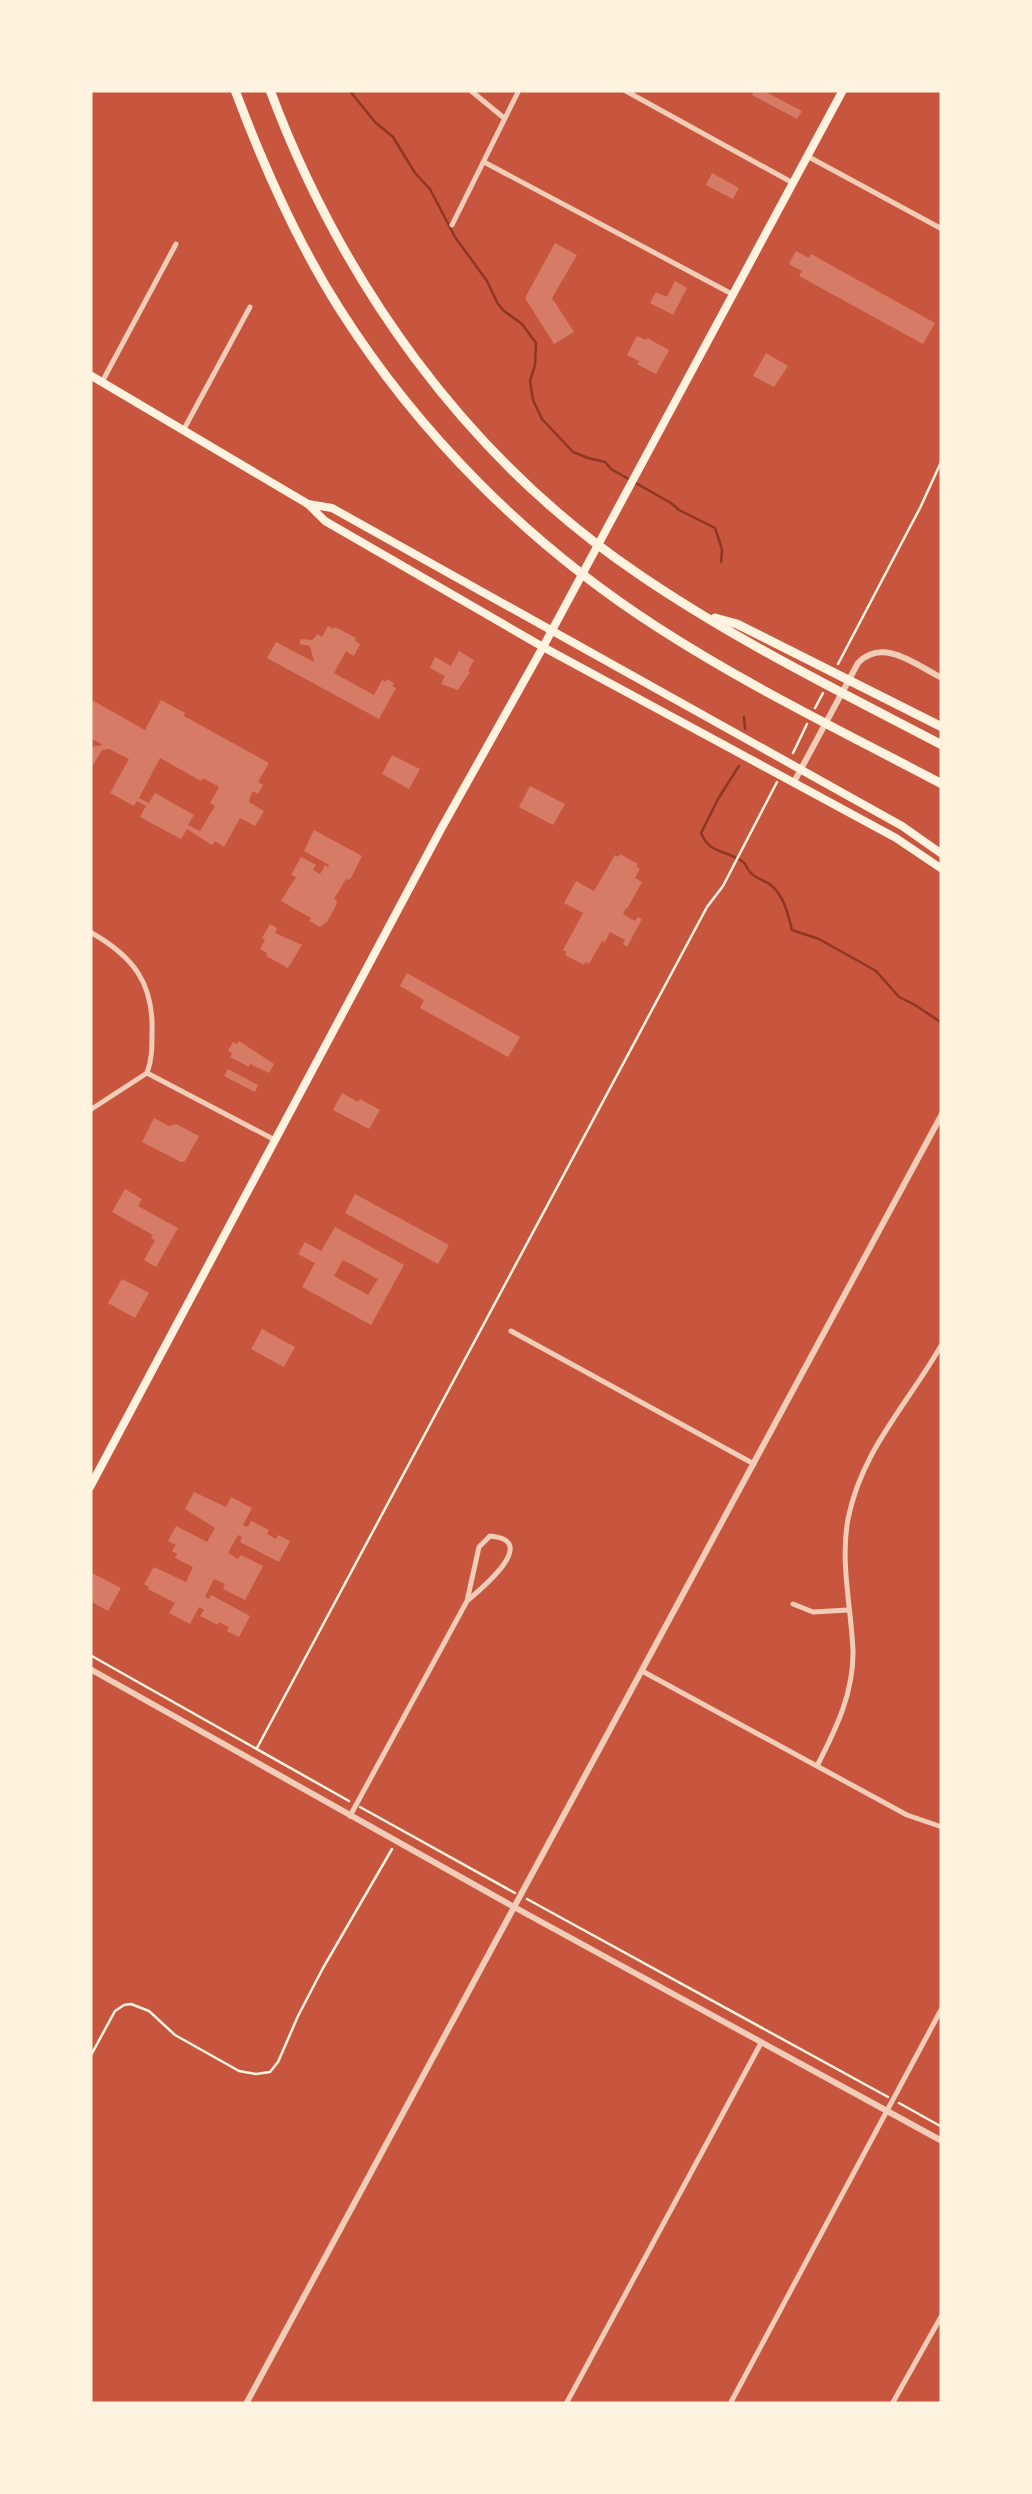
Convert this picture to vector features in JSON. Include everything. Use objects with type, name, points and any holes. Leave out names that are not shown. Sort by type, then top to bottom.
[{"type":"highway","points":[[235,90],[288,216],[362,343],[444,447],[537,539],[671,636],[942,784]]},
{"type":"highway","points":[[270,90],[316,198],[378,308],[440,392],[551,506],[635,572],[698,613],[942,727]]},
{"type":"highway","points":[[785,655],[942,745]]},
{"type":"main road","points":[[90,1487],[842,90]]},
{"type":"main road","points":[[90,375],[308,504],[325,521],[543,647],[896,838],[942,869]]},
{"type":"main road","points":[[308,504],[332,508],[902,826],[942,854]]},
{"type":"street","points":[[470,90],[504,118]]},
{"type":"street","points":[[452,225],[518,90]]},
{"type":"street","points":[[624,90],[792,182]]},
{"type":"street","points":[[807,156],[942,230]]},
{"type":"street","points":[[484,162],[732,294]]},
{"type":"street","points":[[102,382],[176,244]]},
{"type":"street","points":[[184,429],[250,308]]},
{"type":"street","points":[[794,782],[864,657],[884,651],[942,678]]},
{"type":"street","points":[[90,932],[135,966],[149,995],[153,1018],[147,1073],[90,1110]]},
{"type":"street","points":[[147,1073],[274,1140]]},
{"type":"street","points":[[246,2404],[941,1119]]},
{"type":"street","points":[[511,1331],[754,1464]]},
{"type":"street","points":[[817,1766],[848,1696],[853,1653],[845,1561],[855,1489],[876,1444],[942,1344]]},
{"type":"street","points":[[350,1816],[468,1600],[479,1547],[490,1536],[498,1536],[509,1546],[507,1560],[468,1600]]},
{"type":"street","points":[[793,1604],[812,1612],[849,1610]]},
{"type":"street","points":[[90,1669],[514,1908],[942,2142]]},
{"type":"street","points":[[642,1671],[908,1815],[942,1826]]},
{"type":"street","points":[[730,2404],[942,2008]]},
{"type":"street","points":[[566,2404],[761,2042]]},
{"type":"street","points":[[892,2404],[942,2315]]},
{"type":"path","points":[[837,666],[942,460]]},
{"type":"path","points":[[792,754],[828,684]]},
{"type":"path","points":[[256,1748],[776,784]]},
{"type":"path","points":[[90,1655],[942,2126]]},
{"type":"path","points":[[90,2057],[113,2014],[131,2004],[149,2011],[176,2035],[239,2071],[270,2072],[323,1968],[392,1850]]},
{"type":"building","points":[[755,90],[802,111],[797,119],[752,95]]},
{"type":"building","points":[[712,173],[739,188],[733,199],[706,185]]},
{"type":"building","points":[[555,243],[577,255],[552,298],[574,332],[554,344],[525,298]]},
{"type":"building","points":[[796,251],[809,258],[811,254],[935,323],[923,344],[799,276],[802,271],[789,264]]},
{"type":"building","points":[[675,281],[687,288],[673,315],[650,303],[656,292],[667,297]]},
{"type":"building","points":[[637,336],[669,350],[656,374],[627,355]]},
{"type":"building","points":[[766,353],[788,366],[774,387],[753,376]]},
{"type":"building","points":[[328,626],[356,638],[360,644],[354,656],[346,651],[334,673],[374,695],[382,680],[394,683],[396,688],[379,719],[267,658],[276,642],[314,662],[310,646],[299,644],[301,639],[312,640],[318,634],[322,637]]},
{"type":"building","points":[[459,651],[474,660],[458,690],[441,684],[445,676],[430,668],[435,657],[451,666]]},
{"type":"building","points":[[90,699],[145,730],[161,700],[269,763],[258,782],[263,785],[258,794],[253,791],[249,802],[264,811],[255,826],[240,818],[224,847],[215,841],[212,845],[187,829],[181,839],[140,817],[146,806],[137,801],[134,806],[110,793],[129,759],[109,749],[102,750],[90,764],[90,747],[103,745],[90,738]],"holes":[[[160,758],[201,781],[203,778],[219,787],[210,803],[215,806],[200,831],[188,825],[194,815],[155,793],[149,803],[139,798]]]},
{"type":"building","points":[[392,755],[420,769],[409,789],[382,774]]},
{"type":"building","points":[[530,786],[565,804],[553,825],[519,807]]},
{"type":"building","points":[[314,830],[362,856],[334,899],[336,905],[327,922],[320,927],[281,901],[296,877],[291,875],[301,857],[316,865],[313,870],[320,874],[329,865],[304,851]]},
{"type":"building","points":[[615,855],[638,864],[640,869],[635,878],[642,882],[623,914],[635,921],[638,917],[642,919],[627,947],[623,944],[625,940],[610,932],[589,964],[584,965],[563,950],[583,913],[564,903],[576,881],[594,891]]},
{"type":"building","points":[[270,924],[277,928],[275,933],[302,945],[288,968],[260,949]]},
{"type":"building","points":[[407,973],[520,1037],[508,1057],[420,1008],[424,1000],[400,986]]},
{"type":"building","points":[[239,1041],[274,1064],[269,1073],[230,1057],[232,1053],[228,1051],[233,1042]]},
{"type":"building","points":[[228,1069],[258,1085],[255,1092],[224,1076]]},
{"type":"building","points":[[342,1093],[380,1110],[369,1129],[333,1110]]},
{"type":"building","points":[[154,1118],[199,1136],[185,1161],[142,1142]]},
{"type":"building","points":[[125,1189],[142,1199],[138,1206],[178,1228],[156,1267],[144,1260],[155,1240],[153,1235],[112,1212]]},
{"type":"building","points":[[355,1194],[449,1245],[438,1264],[345,1213]]},
{"type":"building","points":[[335,1227],[404,1265],[371,1325],[302,1287],[315,1263],[298,1254],[305,1242],[321,1251]],"holes":[[[343,1260],[378,1279],[368,1295],[334,1276]]]},
{"type":"building","points":[[122,1279],[149,1293],[135,1318],[108,1303]]},
{"type":"building","points":[[262,1329],[295,1347],[284,1367],[251,1349]]},
{"type":"building","points":[[194,1492],[226,1507],[231,1497],[252,1508],[243,1525],[248,1527],[251,1521],[269,1530],[267,1534],[276,1539],[278,1535],[290,1541],[279,1562],[240,1542],[242,1537],[238,1535],[228,1553],[263,1566],[245,1600],[223,1589],[225,1584],[214,1579],[205,1597],[209,1599],[211,1595],[250,1616],[239,1637],[227,1631],[229,1627],[200,1616],[204,1610],[199,1607],[190,1624],[169,1613],[175,1603],[144,1584],[154,1567],[186,1582],[193,1567],[175,1558],[177,1554],[172,1551],[176,1545],[168,1541],[176,1526],[207,1542],[215,1528],[185,1509]]},
{"type":"building","points":[[90,1572],[121,1588],[108,1611],[90,1601]]},
{"type":"waterway","points":[[349,90],[393,137],[430,189],[498,304],[522,324],[536,343],[530,381],[542,419],[573,452],[605,462],[679,510],[715,528],[722,549],[721,562]]},
{"type":"waterway","points":[[744,717],[745,729]]},
{"type":"waterway","points":[[739,766],[701,833],[704,839],[713,848],[743,862],[752,874],[775,889],[792,930],[819,939],[876,971],[899,997],[942,1023]]}]
